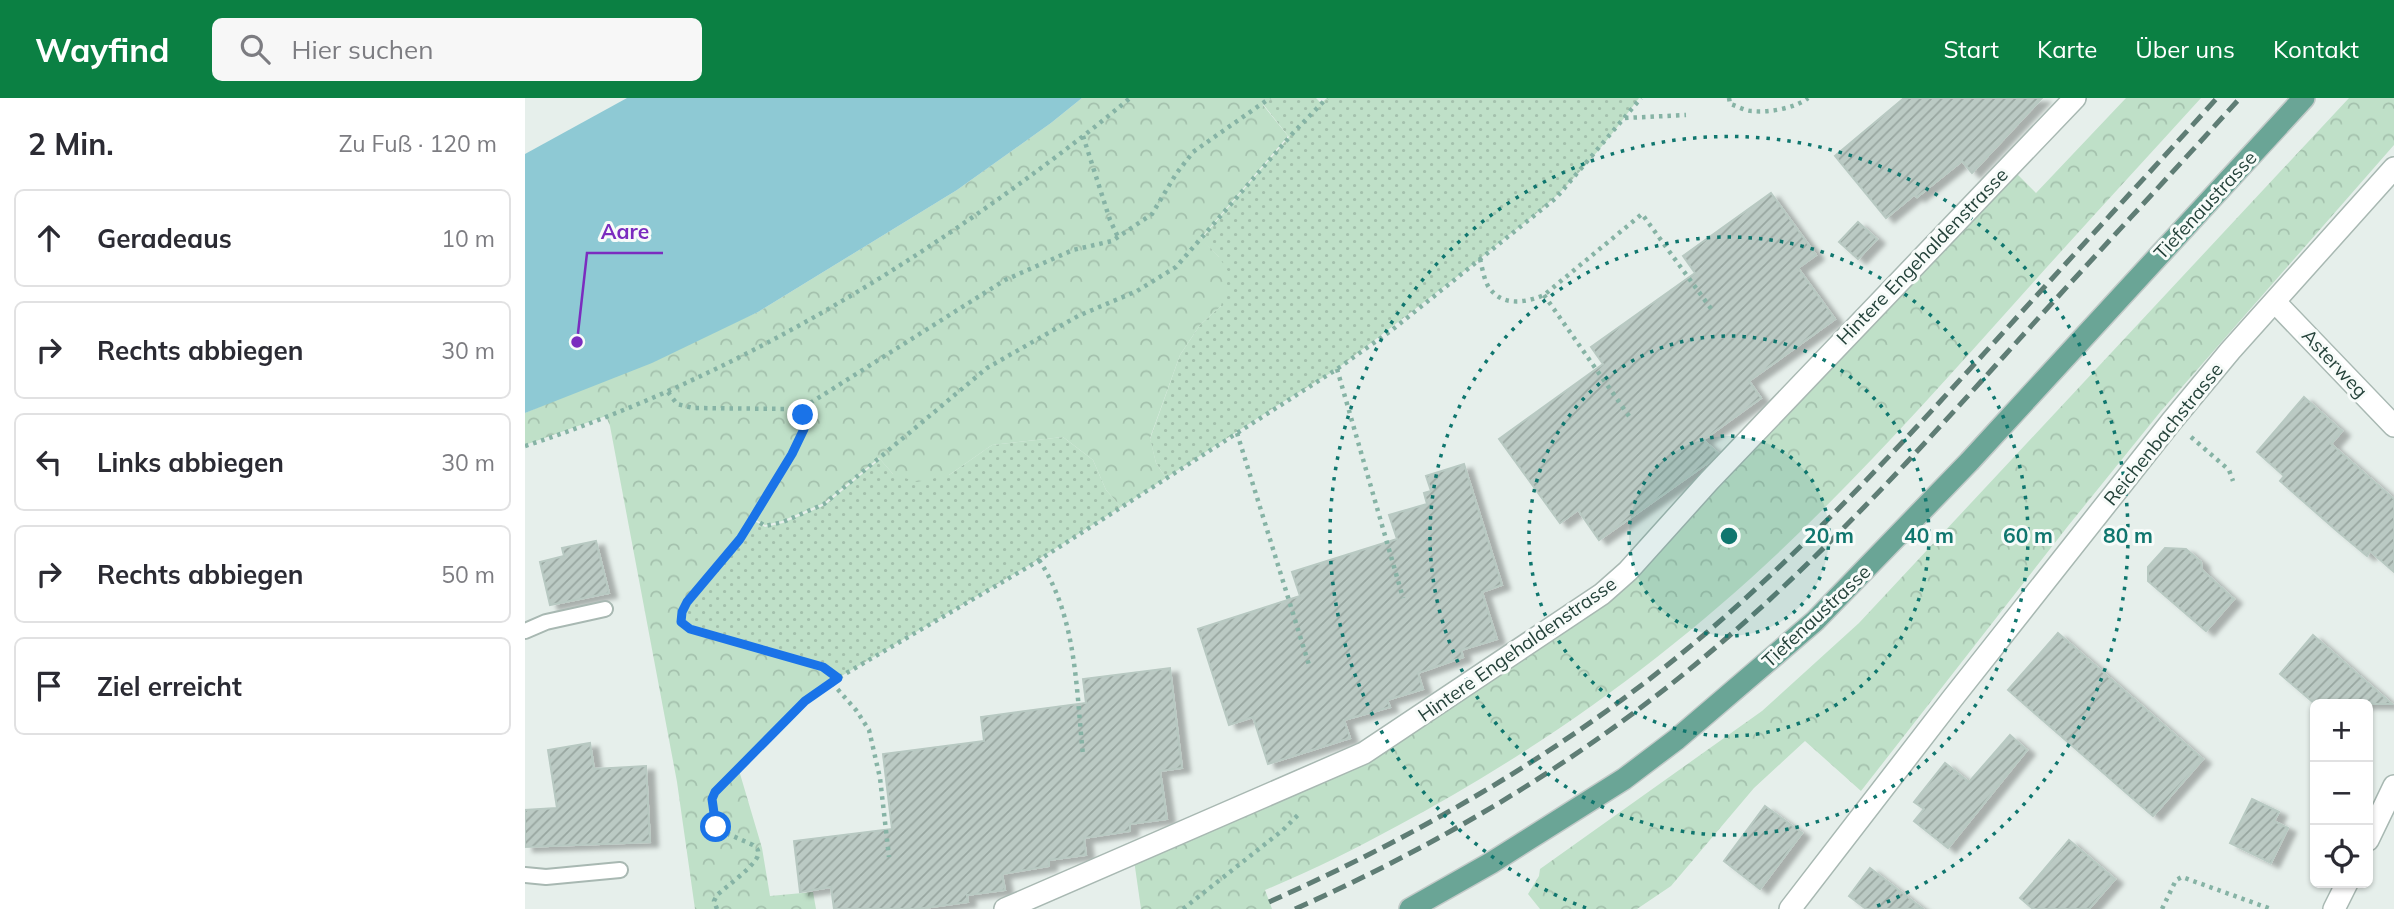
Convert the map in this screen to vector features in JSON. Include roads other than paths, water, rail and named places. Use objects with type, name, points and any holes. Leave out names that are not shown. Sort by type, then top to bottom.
[{"type":"main road","name":"Tiefenaustrasse","points":[[1410,909],[1491,863],[1623,779],[1677,739],[1815,621],[1969,462],[2304,98]]},
{"type":"street","name":"Hintere Engehaldenstrasse","points":[[1005,909],[1364,753],[1590,602],[1619,578],[2075,98]]},
{"type":"street","name":"Reichenbachstrasse","points":[[1790,909],[2171,422],[2230,351],[2394,168]]},
{"type":"street","name":"Asterweg","points":[[2275,302],[2394,426]]},
{"type":"street","points":[[2373,830],[2394,786]]},
{"type":"street","points":[[2334,909],[2344,888]]},
{"type":"lane","points":[[525,631],[546,622],[605,609]]},
{"type":"lane","points":[[525,875],[546,877],[620,870]]},
{"type":"water","points":[[627,98],[1082,98],[957,190],[758,312],[652,363],[525,413],[525,154]]},
{"type":"railway","points":[[1269,902],[1387,845],[1501,781],[1609,709],[1662,670],[1712,628],[1788,559],[1896,449],[2217,98]]},
{"type":"railway","points":[[1295,909],[1408,854],[1518,791],[1623,721],[1722,642],[1799,572],[1873,498],[2240,98]]},
{"type":"place","name":"Aare","points":[[577,342]]}]
